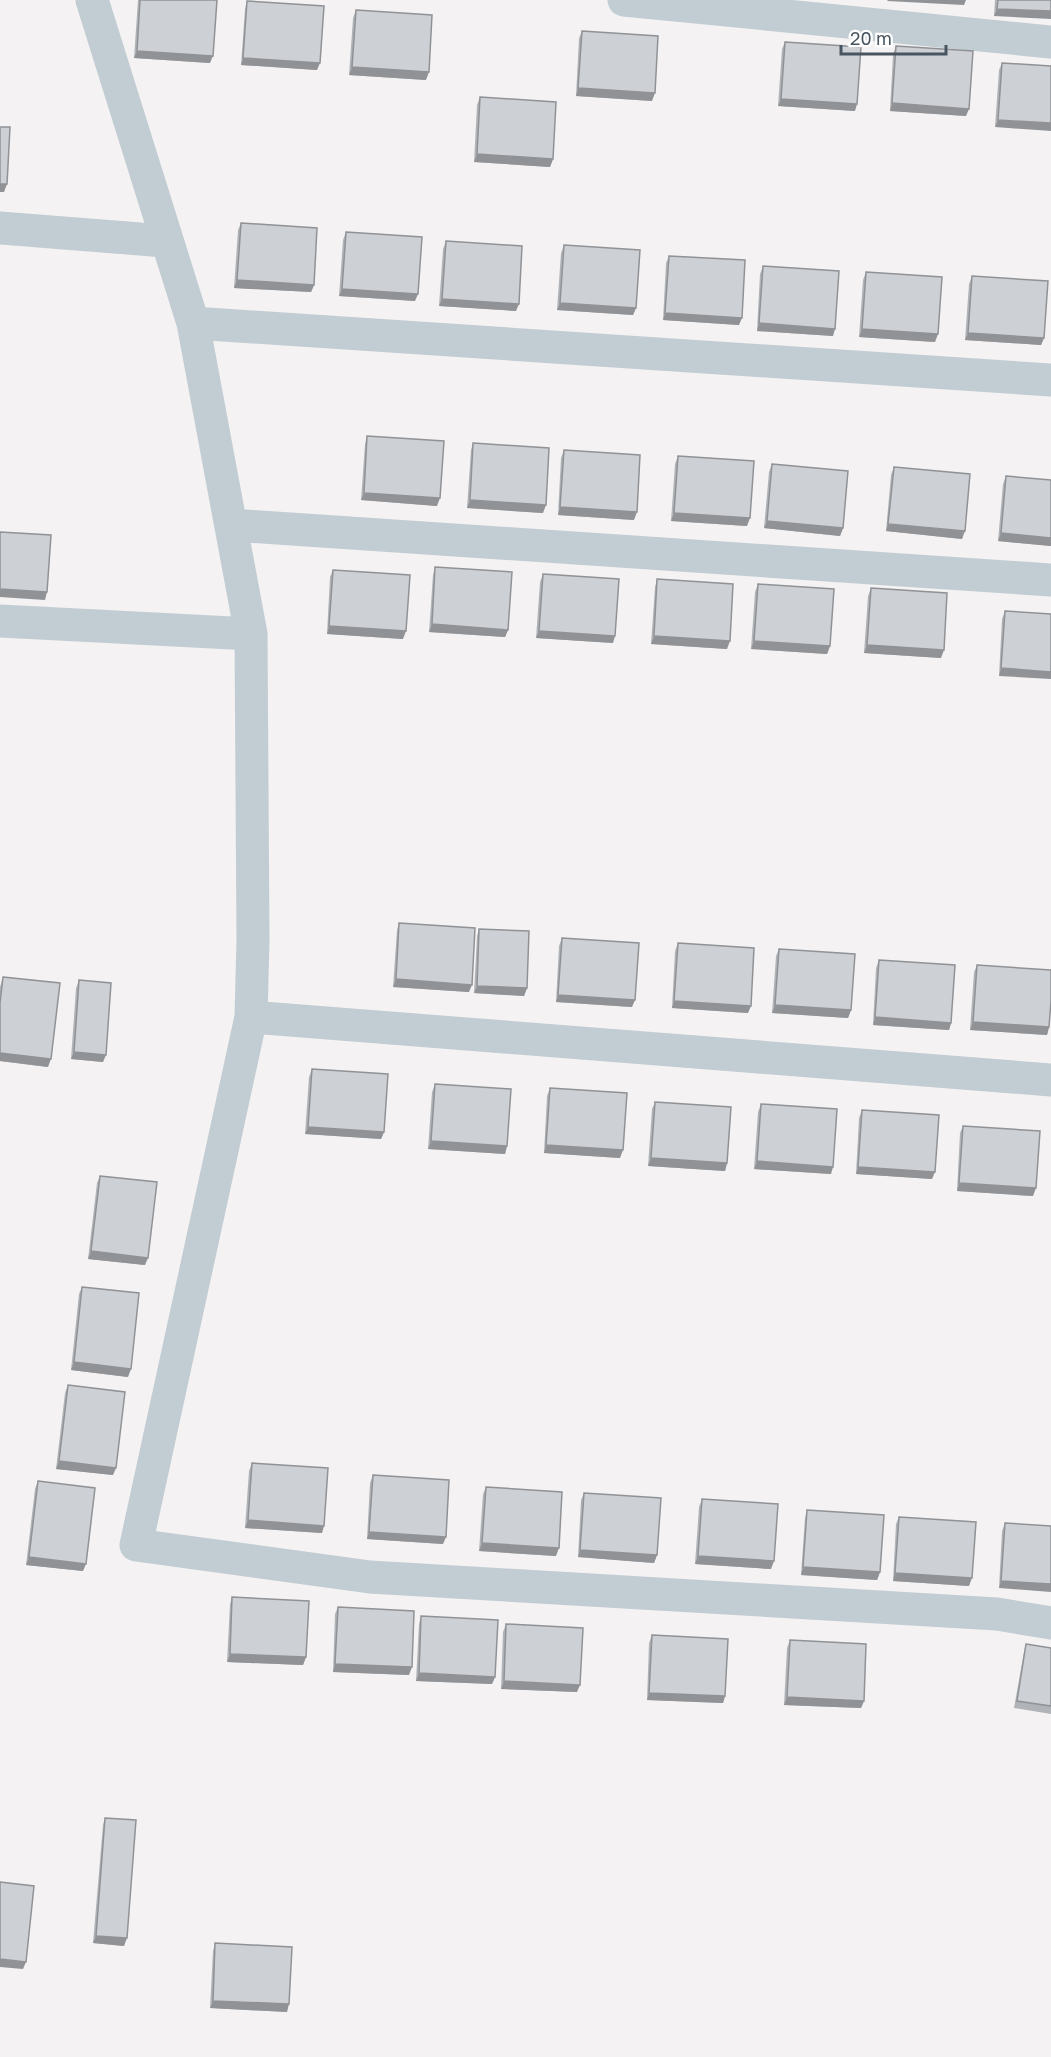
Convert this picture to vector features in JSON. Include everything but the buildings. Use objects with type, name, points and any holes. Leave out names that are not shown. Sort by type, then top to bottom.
[{"type":"street","points":[[92,0],[165,241],[193,323],[251,634],[253,940],[251,1017],[136,1545],[370,1577],[997,1614],[1051,1623]]},
{"type":"street","points":[[624,0],[1051,42]]},
{"type":"street","points":[[0,228],[165,241]]},
{"type":"street","points":[[193,323],[1051,380]]},
{"type":"street","points":[[231,525],[1051,580]]},
{"type":"street","points":[[0,621],[251,634]]},
{"type":"street","points":[[251,1017],[1051,1080]]}]
